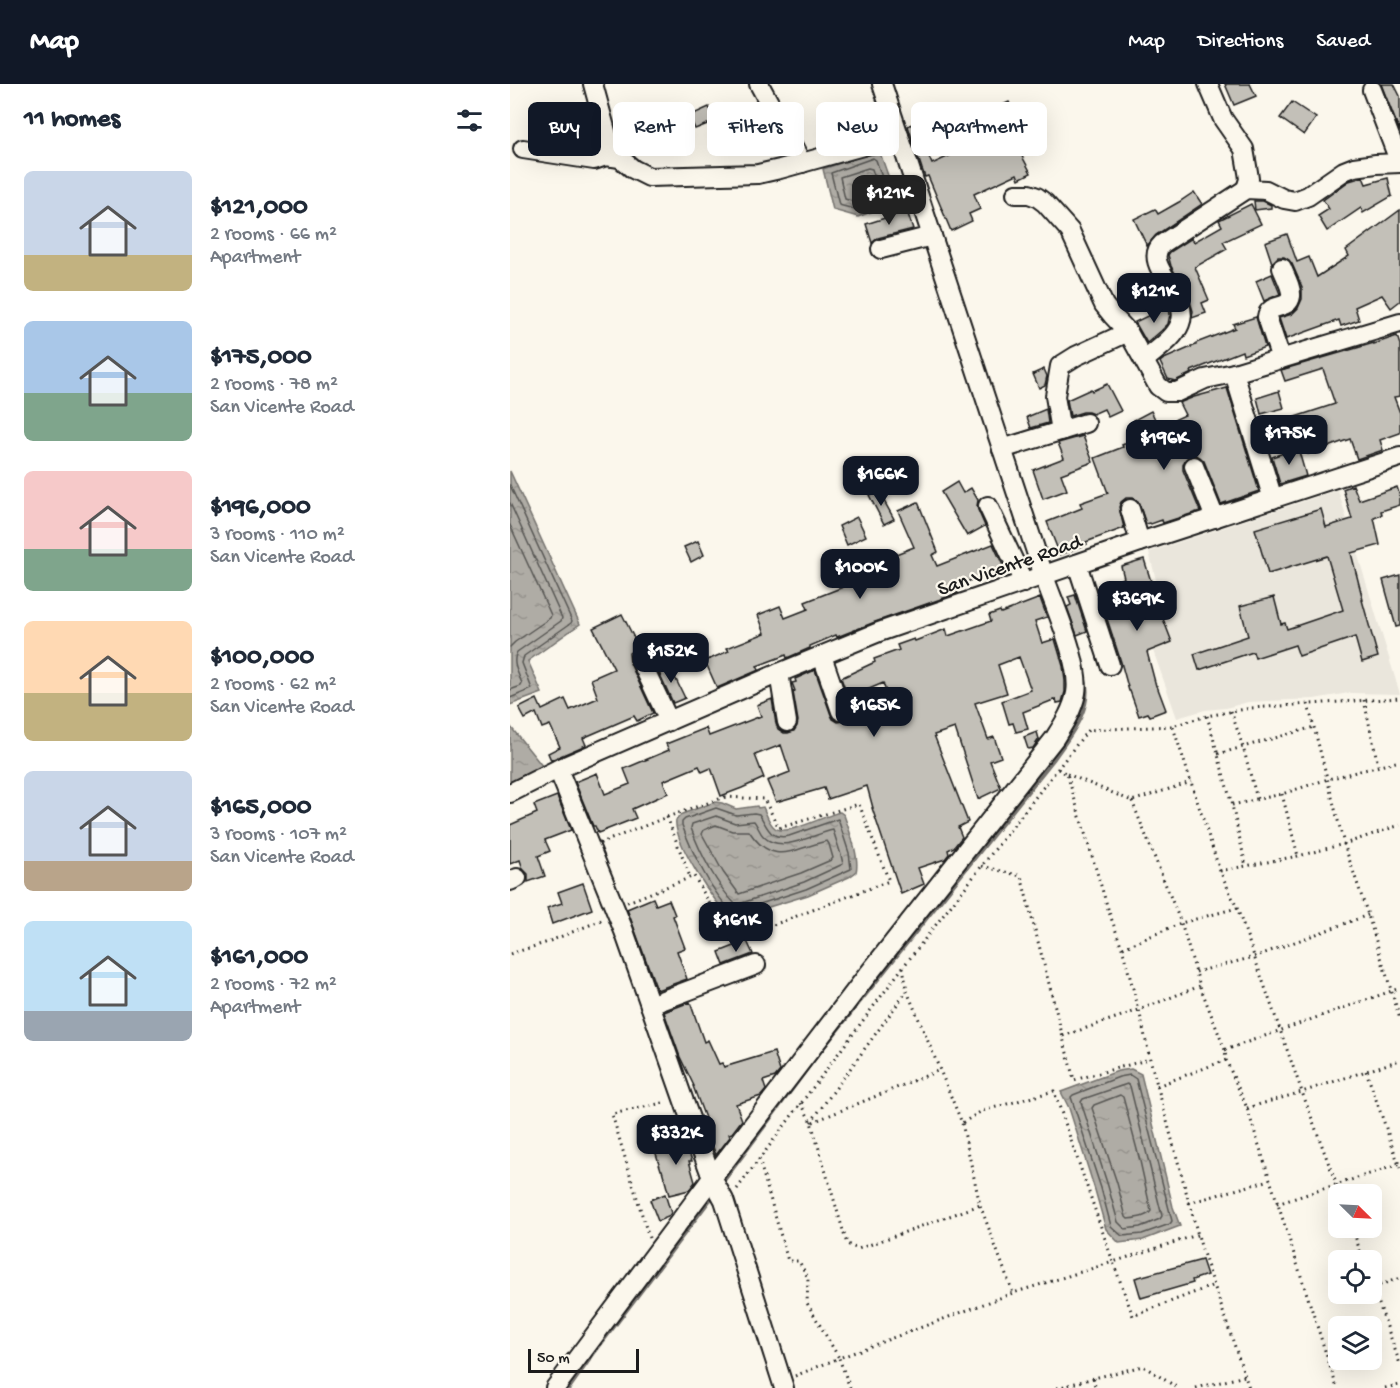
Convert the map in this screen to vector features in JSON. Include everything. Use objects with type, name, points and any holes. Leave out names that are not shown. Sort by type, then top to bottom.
[{"type":"street","points":[[593,84],[613,157]]},
{"type":"street","points":[[759,84],[802,164]]},
{"type":"street","points":[[882,84],[888,102]]},
{"type":"street","points":[[1208,84],[1223,119],[1244,149],[1249,179],[1246,189]]},
{"type":"street","points":[[1144,360],[1171,338],[1180,324],[1182,315],[1176,294],[1157,263],[1156,257],[1160,246],[1246,189],[1266,189],[1284,199],[1295,201],[1308,196],[1344,171],[1354,167],[1400,163],[1372,90]]},
{"type":"street","points":[[555,1388],[866,977],[1054,739],[1070,712],[1076,693],[1077,672],[1064,631],[899,136]]},
{"type":"street","points":[[523,149],[594,160],[606,156],[620,158],[633,169],[649,177],[758,174],[830,156]]},
{"type":"street","points":[[1016,194],[1029,194],[1037,197],[1070,231],[1104,305],[1128,332],[1158,386],[1171,393],[1205,379],[1234,373],[1400,323]]},
{"type":"street","points":[[881,249],[932,236]]},
{"type":"street","points":[[1281,359],[1267,313],[1269,310],[1284,305],[1290,299],[1290,289],[1282,268]]},
{"type":"street","points":[[1061,431],[1055,396],[1060,366],[1128,332]]},
{"type":"street","points":[[1234,373],[1273,499]]},
{"type":"street","points":[[1002,449],[1086,423]]},
{"type":"street","name":"San Vicente Road","points":[[510,793],[558,769],[879,632],[1140,542],[1400,457]]},
{"type":"street","points":[[1194,466],[1215,518]]},
{"type":"street","points":[[988,506],[1024,583]]},
{"type":"street","points":[[1130,510],[1140,542]]},
{"type":"street","points":[[1077,564],[1110,665]]},
{"type":"street","points":[[822,656],[841,711]]},
{"type":"street","points":[[640,659],[669,721]]},
{"type":"street","points":[[779,673],[787,722]]},
{"type":"street","points":[[558,769],[624,931],[712,1178],[724,1200],[787,1383]]},
{"type":"street","points":[[650,1005],[756,965]]},
{"type":"path","points":[[737,1189],[903,967],[1088,730],[1172,726],[1207,716],[1251,708],[1400,698]]},
{"type":"path","points":[[1364,700],[1378,765]]},
{"type":"path","points":[[1308,704],[1344,844],[1400,1019]]},
{"type":"path","points":[[1231,711],[1257,799]]},
{"type":"path","points":[[1207,716],[1232,805],[1246,866]]},
{"type":"path","points":[[1172,726],[1220,871],[1237,908],[1336,1184],[1400,1165],[1366,1071]]},
{"type":"path","points":[[1218,754],[1314,727]]},
{"type":"path","points":[[1232,805],[1282,794],[1378,765],[1400,761]]},
{"type":"path","points":[[1058,769],[1132,801],[1191,782]]},
{"type":"path","points":[[1067,774],[1122,948],[1198,1235],[1249,1388]]},
{"type":"path","points":[[1282,794],[1298,856]]},
{"type":"path","points":[[725,796],[764,800],[779,828],[859,804],[889,881],[731,941],[694,876],[620,905],[596,845],[667,817],[725,796]]},
{"type":"path","points":[[1132,801],[1181,923],[1200,986],[1225,1050],[1226,1060],[1247,1108],[1337,1388]]},
{"type":"path","points":[[667,817],[690,878]]},
{"type":"path","points":[[1220,871],[1298,856],[1344,844],[1400,825]]},
{"type":"path","points":[[982,866],[1021,876],[1074,1080],[1150,1059]]},
{"type":"path","points":[[1122,948],[1181,923],[1237,908]]},
{"type":"path","points":[[1196,972],[1254,957],[1368,915]]},
{"type":"path","points":[[510,954],[545,943],[606,918]]},
{"type":"path","points":[[903,967],[907,991],[962,1123],[980,1205],[1013,1293]]},
{"type":"path","points":[[1063,1036],[1200,986]]},
{"type":"path","points":[[1225,1050],[1400,988]]},
{"type":"path","points":[[811,1122],[907,991]]},
{"type":"path","points":[[1157,1086],[1226,1060]]},
{"type":"path","points":[[1247,1108],[1400,1060]]},
{"type":"path","points":[[811,1122],[940,1070]]},
{"type":"path","points":[[962,1123],[981,1111],[1054,1091],[1133,1316],[1214,1286]]},
{"type":"path","points":[[650,1244],[612,1114],[670,1101]]},
{"type":"path","points":[[801,1103],[811,1122],[847,1244],[858,1249],[980,1205]]},
{"type":"path","points":[[759,1160],[788,1261],[799,1261],[808,1278],[807,1302],[838,1358],[850,1388]]},
{"type":"path","points":[[1189,1203],[1270,1180]]},
{"type":"path","points":[[1277,1204],[1328,1187]]},
{"type":"path","points":[[787,1383],[838,1358],[1013,1293],[1198,1235]]},
{"type":"path","points":[[1382,1285],[1400,1278]]},
{"type":"path","points":[[1379,1304],[1400,1364]]},
{"type":"path","points":[[1057,1388],[1143,1366],[1178,1388]]},
{"type":"path","points":[[1196,1388],[1245,1376]]},
{"type":"path","points":[[1094,1377],[1095,1388]]},
{"type":"path","points":[[1385,1388],[1400,1385]]},
{"type":"shaded area","points":[[1338,490],[1400,694],[1349,693],[1314,699],[1248,702],[1177,718],[1134,597],[1158,588],[1149,552]]},
{"type":"water","points":[[861,156],[881,156],[895,195],[886,206],[858,217],[833,210],[823,169]]},
{"type":"water","points":[[510,471],[580,624],[528,661],[542,693],[510,705]]},
{"type":"water","points":[[510,726],[547,772],[510,789]]},
{"type":"water","points":[[715,802],[736,809],[763,807],[771,824],[780,830],[797,828],[840,812],[844,815],[857,859],[856,872],[808,895],[759,910],[740,919],[732,918],[696,872],[677,829],[676,820],[682,814]]},
{"type":"water","points":[[1131,1069],[1141,1074],[1173,1207],[1180,1226],[1143,1240],[1119,1243],[1106,1229],[1069,1108],[1061,1092],[1118,1071]]},
{"type":"building","points":[[1225,84],[1250,84],[1256,96],[1234,105]]},
{"type":"building","points":[[1381,84],[1394,84],[1400,96],[1400,132]]},
{"type":"building","points":[[1292,102],[1316,118],[1304,135],[1280,118]]},
{"type":"building","points":[[707,108],[707,124],[695,129],[695,113]]},
{"type":"building","points":[[918,156],[928,156],[932,164],[949,156],[1022,156],[1031,173],[1019,179],[1017,174],[974,194],[980,209],[969,214],[972,221],[951,231],[928,176],[925,177]]},
{"type":"building","points":[[1363,177],[1366,184],[1388,178],[1392,196],[1363,213],[1361,208],[1327,231],[1318,216],[1329,209],[1323,200],[1349,181]]},
{"type":"building","points":[[1194,192],[1202,204],[1156,235],[1147,246],[1134,219],[1155,209],[1158,214]]},
{"type":"building","points":[[1254,201],[1263,201],[1271,205],[1271,208],[1255,210]]},
{"type":"building","points":[[1251,204],[1261,224],[1223,242],[1227,249],[1195,267],[1209,300],[1202,303],[1206,313],[1192,318],[1193,311],[1189,298],[1171,266],[1168,255],[1192,238],[1194,242],[1222,226],[1219,220]]},
{"type":"building","points":[[1400,210],[1400,301],[1391,308],[1382,295],[1355,307],[1359,320],[1341,326],[1339,320],[1286,339],[1279,318],[1292,314],[1298,308],[1302,299],[1302,287],[1289,260],[1278,257],[1272,263],[1265,242],[1287,234],[1297,262],[1309,257],[1317,277],[1349,256],[1346,250]]},
{"type":"building","points":[[907,211],[913,229],[878,238],[872,243],[866,224]]},
{"type":"building","points":[[1272,274],[1280,294],[1264,301],[1256,281]]},
{"type":"building","points":[[1168,306],[1170,314],[1168,324],[1147,343],[1135,322]]},
{"type":"building","points":[[1256,317],[1265,347],[1243,355],[1242,351],[1191,371],[1192,373],[1175,381],[1168,379],[1160,362],[1164,359],[1196,343],[1235,328],[1233,324]]},
{"type":"building","points":[[1397,336],[1400,345],[1400,396],[1394,397],[1400,413],[1400,433],[1380,440],[1383,450],[1357,459],[1350,439],[1308,454],[1295,417],[1335,404],[1323,369],[1285,381],[1281,370]]},
{"type":"building","points":[[1044,369],[1047,376],[1045,385],[1039,388],[1033,374]]},
{"type":"building","points":[[1107,384],[1121,411],[1108,417],[1104,409],[1093,414],[1083,412],[1070,416],[1067,400]]},
{"type":"building","points":[[1227,388],[1259,491],[1221,504],[1204,461],[1196,455],[1190,455],[1185,460],[1183,470],[1200,511],[1163,523],[1162,520],[1146,524],[1138,501],[1126,498],[1119,507],[1124,528],[1086,542],[1087,544],[1060,555],[1047,522],[1082,508],[1080,503],[1108,493],[1095,458],[1142,437],[1134,420],[1151,411],[1159,427],[1185,415],[1179,403]]},
{"type":"building","points":[[1279,391],[1284,408],[1261,414],[1257,398]]},
{"type":"building","points":[[1046,409],[1048,423],[1031,428],[1027,417]]},
{"type":"building","points":[[1083,436],[1093,462],[1061,474],[1067,490],[1043,499],[1033,470],[1064,458],[1058,443]]},
{"type":"building","points":[[1298,448],[1306,476],[1280,484],[1272,457]]},
{"type":"building","points":[[957,482],[963,493],[971,488],[978,500],[978,510],[985,526],[967,536],[941,492]]},
{"type":"building","points":[[1353,485],[1359,500],[1397,487],[1400,496],[1400,505],[1381,511],[1382,515],[1374,518],[1380,545],[1351,553],[1378,657],[1362,662],[1355,637],[1299,656],[1295,645],[1255,658],[1253,652],[1199,670],[1194,654],[1248,636],[1240,606],[1274,597],[1281,624],[1285,623],[1287,629],[1343,610],[1327,556],[1268,574],[1255,529],[1321,509],[1326,527],[1352,519],[1343,489]]},
{"type":"building","points":[[878,490],[894,519],[884,524],[869,495]]},
{"type":"building","points":[[918,502],[938,552],[932,555],[937,566],[993,544],[1006,572],[991,578],[989,572],[956,587],[958,593],[837,637],[836,635],[787,658],[786,655],[757,666],[759,670],[717,688],[705,661],[729,651],[727,648],[765,633],[758,615],[780,606],[785,618],[808,609],[805,602],[843,587],[836,570],[882,554],[883,559],[914,547],[898,511]]},
{"type":"building","points":[[857,517],[866,536],[847,545],[839,526]]},
{"type":"building","points":[[698,541],[704,555],[691,562],[684,547]]},
{"type":"building","points":[[1144,559],[1154,591],[1157,590],[1161,601],[1157,603],[1172,642],[1147,652],[1156,686],[1166,710],[1150,716],[1148,713],[1139,716],[1097,588],[1124,578],[1121,566]]},
{"type":"building","points":[[1400,575],[1400,626],[1396,627],[1383,580]]},
{"type":"building","points":[[1075,595],[1087,631],[1077,635],[1067,607],[1071,605],[1068,597]]},
{"type":"building","points":[[1040,598],[1047,617],[1035,621],[1042,643],[1055,639],[1063,666],[1065,692],[1062,702],[1057,703],[1056,699],[1023,712],[1028,729],[1016,732],[1013,723],[1009,724],[1002,701],[1031,690],[1019,657],[998,665],[1007,693],[975,703],[988,739],[994,737],[1001,757],[990,761],[1001,788],[978,799],[955,728],[934,735],[968,822],[958,827],[962,837],[954,847],[948,850],[949,854],[945,859],[918,868],[924,884],[901,894],[872,808],[867,786],[828,799],[824,788],[776,802],[767,781],[790,772],[781,745],[755,755],[764,778],[742,788],[721,796],[711,768],[702,772],[699,766],[663,781],[668,793],[632,809],[636,818],[598,833],[593,826],[575,782],[597,773],[605,794],[630,784],[624,769],[669,750],[666,744],[706,728],[709,736],[761,716],[757,705],[772,699],[778,729],[784,733],[794,731],[798,721],[792,683],[796,682],[795,679],[815,670],[833,719],[838,722],[845,721],[850,718],[852,708],[841,678],[875,662],[874,659],[899,650],[897,645],[946,629],[948,636],[991,621],[989,615],[1000,611],[1001,613]],"holes":[[[883,683],[890,704],[868,714],[860,693]]]},
{"type":"building","points":[[622,614],[639,648],[629,653],[630,663],[653,713],[637,721],[634,716],[583,738],[586,745],[551,760],[548,753],[560,747],[550,725],[542,728],[536,713],[525,719],[519,708],[537,699],[542,710],[565,699],[570,710],[598,698],[591,679],[614,669],[593,628]]},
{"type":"building","points":[[669,665],[685,698],[673,703],[658,670]]},
{"type":"building","points":[[1037,732],[1039,739],[1033,748],[1028,749],[1024,737]]},
{"type":"building","points":[[557,796],[571,830],[545,840],[550,851],[538,856],[545,876],[528,882],[528,874],[523,869],[520,860],[510,864],[510,825],[537,813],[534,805]]},
{"type":"building","points":[[583,883],[592,909],[552,924],[547,908],[562,903],[558,892]]},
{"type":"building","points":[[653,898],[656,905],[669,900],[685,948],[677,951],[687,979],[657,990],[627,909]]},
{"type":"building","points":[[747,941],[753,954],[724,965],[719,952]]},
{"type":"building","points":[[690,1002],[704,1042],[708,1040],[719,1064],[722,1063],[724,1067],[774,1052],[780,1071],[775,1077],[763,1081],[766,1090],[761,1096],[736,1104],[742,1120],[729,1134],[730,1137],[716,1155],[702,1119],[705,1118],[694,1086],[680,1057],[664,1012]]},
{"type":"building","points":[[684,1137],[692,1161],[689,1161],[695,1182],[689,1190],[669,1195],[654,1147]]},
{"type":"building","points":[[665,1194],[671,1213],[668,1217],[658,1221],[650,1200]]},
{"type":"building","points":[[1202,1260],[1207,1275],[1192,1280],[1193,1283],[1141,1298],[1135,1278]]},
{"type":"waterway","points":[[721,1184],[818,1054],[1054,758],[1083,710],[1086,699],[1084,677]]},
{"type":"waterway","points":[[569,1388],[714,1194]]}]
